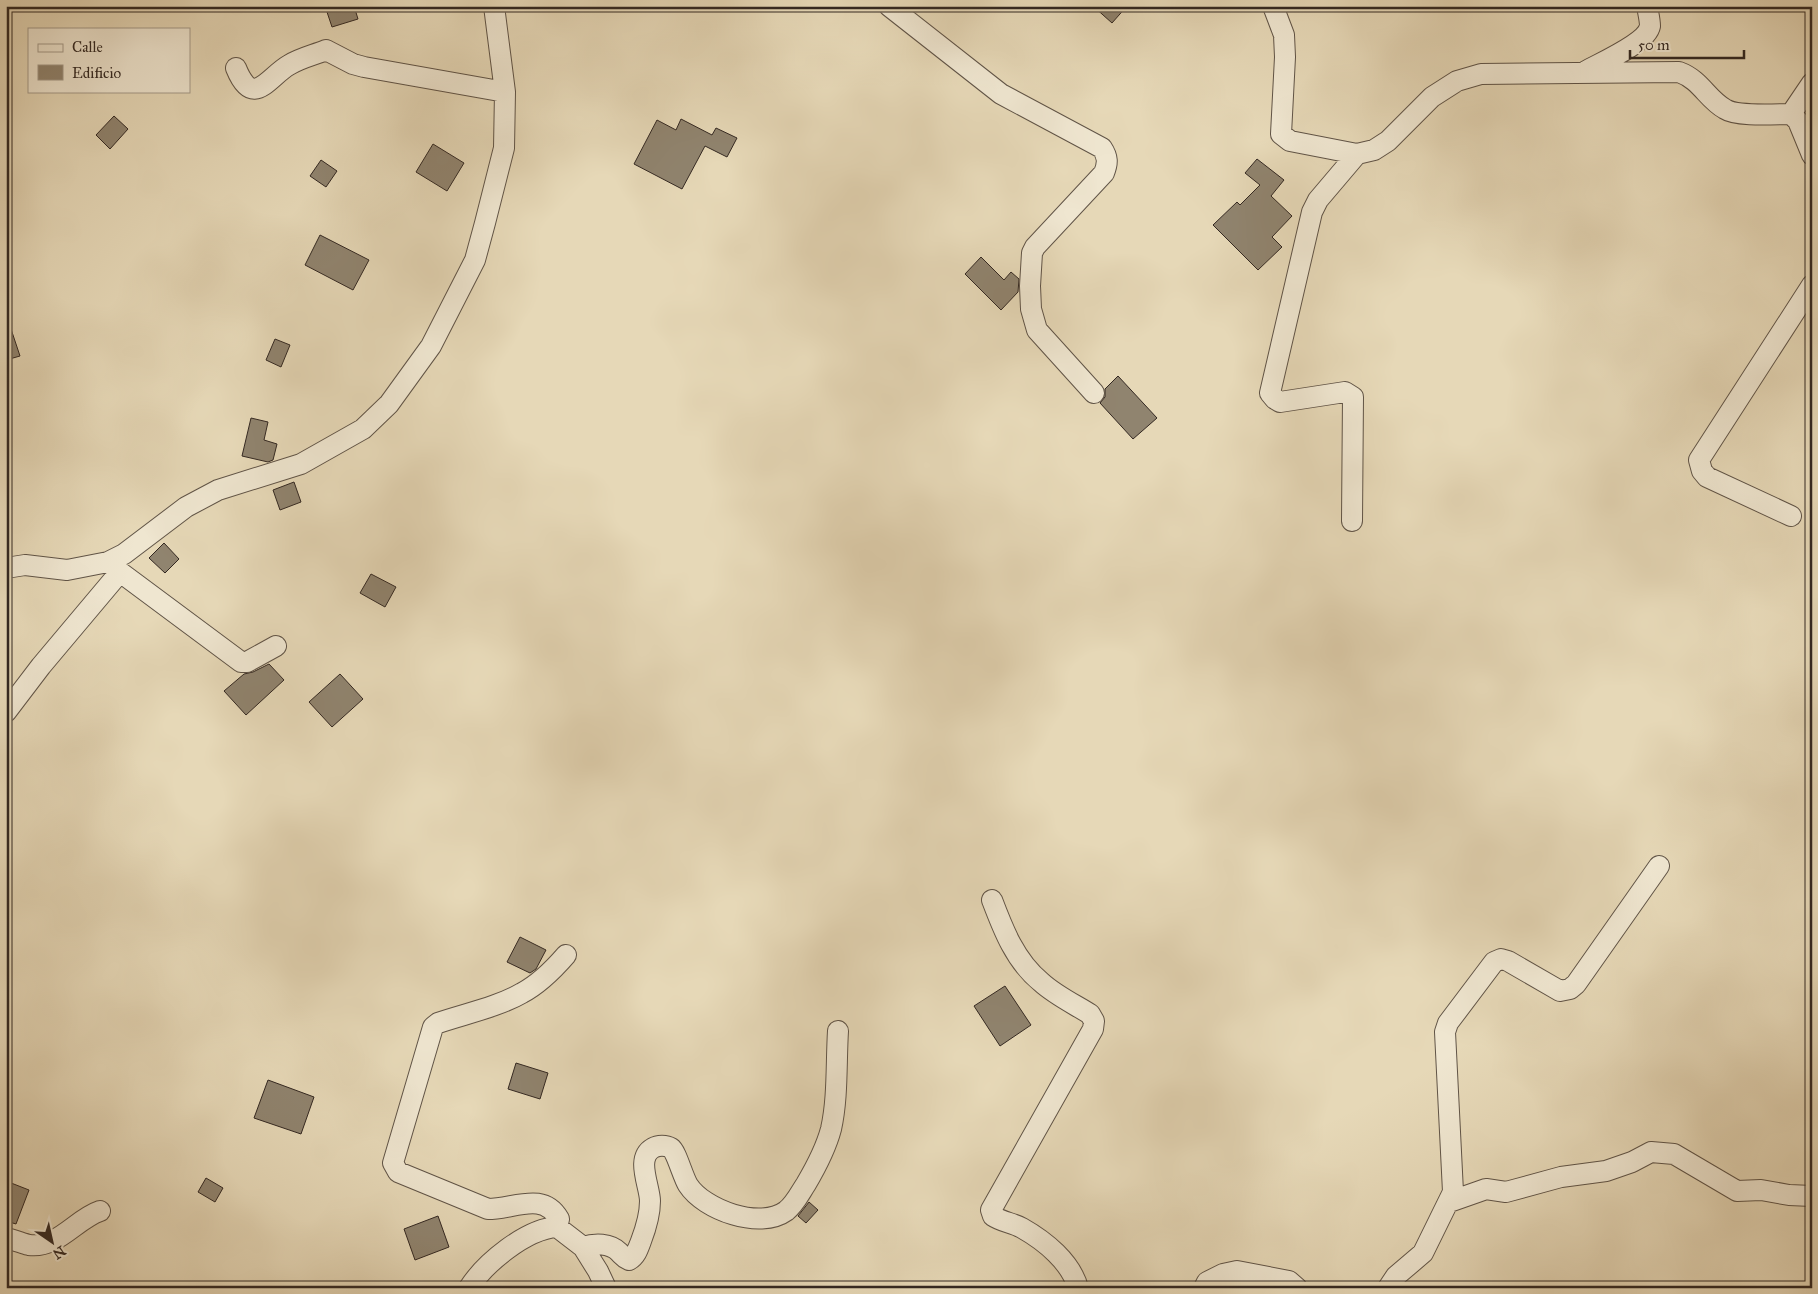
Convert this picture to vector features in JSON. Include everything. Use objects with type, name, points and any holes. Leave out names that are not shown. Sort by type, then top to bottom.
[{"type":"street","points":[[6,712],[124,554],[186,507],[218,490],[301,464],[363,428],[389,404],[431,346],[475,260],[504,148],[505,92],[494,6]]},
{"type":"street","points":[[889,6],[1001,94],[1102,148],[1107,156],[1108,164],[1104,173],[1035,247],[1032,253],[1030,286],[1031,309],[1037,330],[1094,392]]},
{"type":"street","points":[[1273,6],[1284,36],[1282,134],[1290,141],[1356,154],[1374,150],[1388,141],[1432,97],[1457,81],[1481,74],[1679,72],[1690,76],[1724,109],[1735,113],[1791,114],[1798,121],[1812,155]]},
{"type":"street","points":[[1584,72],[1639,41],[1647,34],[1650,25],[1647,6]]},
{"type":"street","points":[[236,68],[241,81],[250,87],[259,88],[269,83],[280,70],[288,65],[326,50],[364,67],[505,92]]},
{"type":"street","points":[[1791,114],[1812,83]]},
{"type":"street","points":[[1352,521],[1353,397],[1345,392],[1280,402],[1274,399],[1270,393],[1312,212],[1318,200],[1356,154]]},
{"type":"street","points":[[1791,516],[1707,477],[1702,470],[1699,460],[1812,286]]},
{"type":"street","points":[[6,568],[25,565],[67,570],[114,567],[241,662],[247,662],[276,646]]},
{"type":"street","points":[[1388,1288],[1396,1276],[1423,1252],[1453,1192],[1445,1032],[1448,1024],[1494,962],[1501,959],[1508,961],[1560,991],[1570,990],[1659,866]]},
{"type":"street","points":[[992,900],[1006,936],[1023,963],[1041,982],[1090,1014],[1094,1021],[1093,1029],[991,1210],[993,1216],[1000,1221],[1020,1227],[1047,1246],[1068,1267],[1075,1278],[1078,1288]]},
{"type":"street","points":[[557,1227],[559,1219],[548,1206],[543,1204],[527,1204],[501,1209],[488,1208],[398,1172],[393,1163],[432,1027],[438,1023],[503,1002],[522,993],[552,971],[566,955]]},
{"type":"street","points":[[583,1247],[590,1245],[608,1246],[629,1260],[635,1255],[647,1223],[649,1212],[649,1191],[644,1162],[650,1150],[656,1147],[664,1146],[675,1152],[682,1176],[688,1185],[695,1195],[714,1208],[756,1218],[770,1218],[786,1211],[792,1205],[815,1168],[831,1131],[835,1106],[838,1031]]},
{"type":"street","points":[[1449,1202],[1486,1189],[1506,1192],[1561,1177],[1606,1171],[1632,1162],[1651,1152],[1674,1154],[1737,1191],[1761,1190],[1789,1195],[1812,1196]]},
{"type":"street","points":[[6,1238],[31,1245],[48,1244],[90,1215],[100,1211]]},
{"type":"street","points":[[469,1288],[490,1262],[530,1235],[546,1228],[557,1227],[583,1247],[606,1288]]},
{"type":"street","points":[[1204,1288],[1207,1282],[1223,1274],[1237,1271],[1289,1281],[1297,1288]]},
{"type":"building","points":[[325,6],[354,6],[358,19],[332,27]]},
{"type":"building","points":[[1093,6],[1127,6],[1112,23]]},
{"type":"building","points":[[114,116],[128,129],[110,149],[96,135]]},
{"type":"building","points":[[681,119],[712,135],[716,128],[737,138],[727,157],[705,146],[682,189],[634,164],[657,120],[676,130]]},
{"type":"building","points":[[433,144],[464,163],[447,191],[416,172]]},
{"type":"building","points":[[1257,159],[1284,180],[1271,196],[1292,216],[1272,237],[1282,247],[1258,270],[1213,225],[1237,202],[1240,205],[1260,185],[1245,173]]},
{"type":"building","points":[[321,160],[337,171],[326,187],[310,176]]},
{"type":"building","points":[[320,235],[369,260],[353,290],[305,265]]},
{"type":"building","points":[[981,257],[1004,280],[1011,272],[1019,279],[1018,292],[1001,310],[965,274]]},
{"type":"building","points":[[6,323],[9,323],[20,356],[6,360]]},
{"type":"building","points":[[275,339],[290,345],[281,367],[266,360]]},
{"type":"building","points":[[1118,376],[1157,418],[1133,439],[1100,403],[1105,397],[1105,389]]},
{"type":"building","points":[[251,418],[268,422],[264,440],[277,444],[273,460],[268,462],[242,456]]},
{"type":"building","points":[[294,482],[301,502],[280,510],[273,490]]},
{"type":"building","points":[[164,543],[179,559],[165,573],[149,558]]},
{"type":"building","points":[[371,574],[396,587],[385,607],[360,593]]},
{"type":"building","points":[[269,664],[284,680],[246,715],[224,691],[244,674]]},
{"type":"building","points":[[340,674],[363,699],[332,727],[309,702]]},
{"type":"building","points":[[520,937],[546,950],[536,969],[530,973],[507,962]]},
{"type":"building","points":[[1005,986],[1031,1025],[1000,1046],[974,1006]]},
{"type":"building","points":[[516,1063],[548,1073],[540,1099],[508,1089]]},
{"type":"building","points":[[268,1080],[314,1097],[301,1134],[254,1118]]},
{"type":"building","points":[[206,1178],[223,1188],[215,1202],[198,1192]]},
{"type":"building","points":[[6,1181],[29,1190],[16,1224],[6,1221],[6,1207],[10,1198],[6,1197]]},
{"type":"building","points":[[809,1202],[818,1210],[806,1223],[798,1216]]},
{"type":"building","points":[[438,1216],[449,1247],[415,1260],[404,1229]]}]
